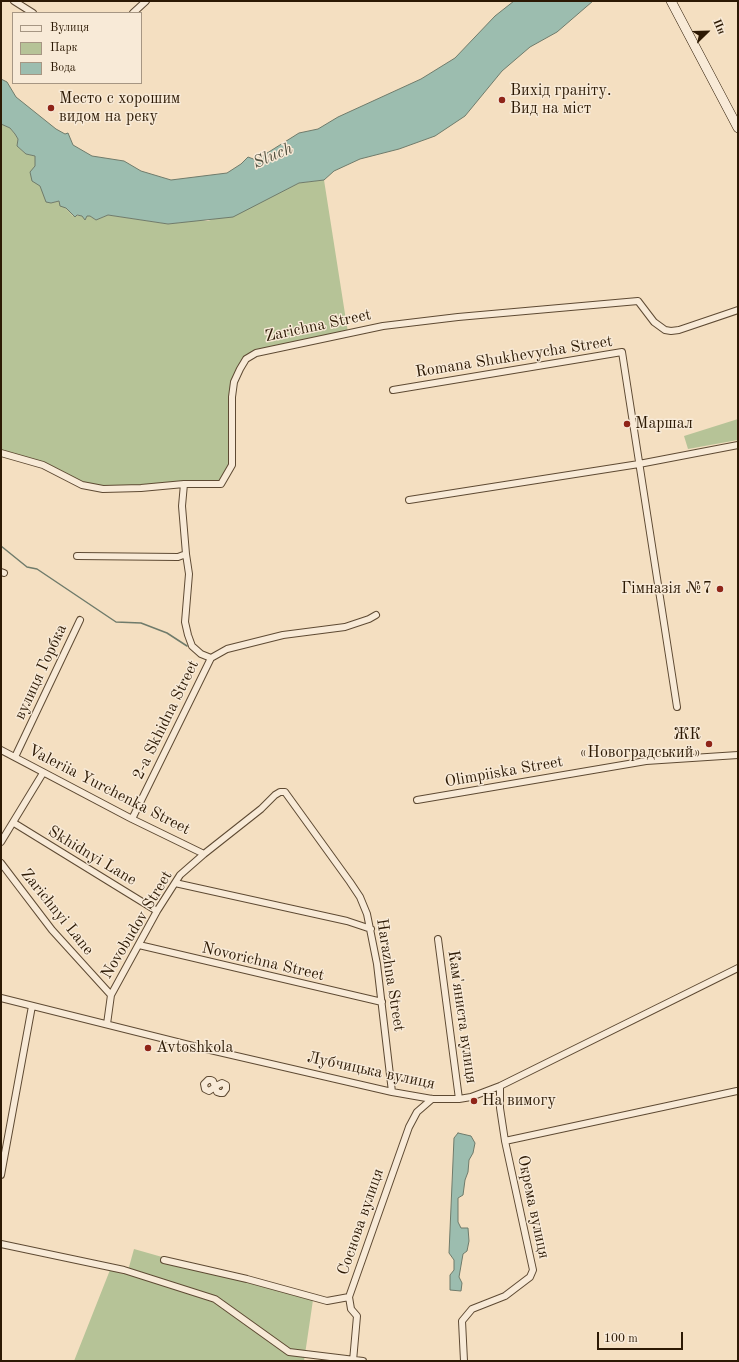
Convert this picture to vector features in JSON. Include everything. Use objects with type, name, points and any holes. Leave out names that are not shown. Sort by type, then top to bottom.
[{"type":"main road","points":[[671,1],[738,128]]},
{"type":"street","points":[[14,1],[31,12]]},
{"type":"street","points":[[134,12],[146,1]]},
{"type":"street","name":"Zarichna Street","points":[[1,453],[39,463],[82,485],[96,488],[140,488],[184,484],[221,484],[232,464],[232,397],[234,382],[246,359],[256,353],[383,326],[638,300],[654,322],[666,330],[671,331],[679,330],[738,310]]},
{"type":"street","name":"Romana Shukhevycha Street","points":[[393,390],[622,352],[676,707]]},
{"type":"street","points":[[409,500],[639,464],[738,445]]},
{"type":"street","points":[[184,484],[182,506],[189,574],[185,622],[192,646],[201,654],[211,658]]},
{"type":"street","points":[[77,556],[178,557],[186,554]]},
{"type":"street","name":"2-a Skhidna Street","points":[[132,819],[211,658],[227,649],[283,635],[345,627],[369,619],[376,615]]},
{"type":"street","name":"вулиця Горбка","points":[[16,757],[80,620]]},
{"type":"street","name":"Valeriia Yurchenka Street","points":[[1,750],[132,819],[204,854]]},
{"type":"street","name":"Olimpiiska Street","points":[[417,800],[646,761],[738,756]]},
{"type":"street","points":[[1,842],[14,824],[43,773]]},
{"type":"street","name":"Novobudov Street","points":[[106,1024],[111,995],[157,911],[175,883],[188,868],[204,854],[228,837],[275,795],[280,792],[284,792]]},
{"type":"street","name":"Harazhna Street","points":[[284,792],[360,897],[367,914],[371,929],[382,1002],[392,1092]]},
{"type":"street","name":"Skhidnyi Lane","points":[[14,824],[157,911]]},
{"type":"street","name":"Zarichnyi Lane","points":[[1,863],[52,930],[111,995]]},
{"type":"street","points":[[175,883],[348,921],[371,929]]},
{"type":"street","name":"Кам'яниста вулиця","points":[[438,939],[459,1099]]},
{"type":"street","name":"Novorichna Street","points":[[139,945],[382,1002]]},
{"type":"street","name":"Лубчицька вулиця","points":[[1,998],[194,1046],[392,1092],[432,1099],[459,1099],[471,1097],[500,1086],[738,968]]},
{"type":"street","points":[[1,1175],[32,1006]]},
{"type":"street","name":"Окрема вулиця","points":[[464,1361],[462,1321],[472,1309],[505,1296],[530,1277],[533,1270],[505,1141],[500,1108],[500,1086]]},
{"type":"street","name":"Окрема вулиця","points":[[505,1141],[737,1091]]},
{"type":"street","name":"Соснова вулиця","points":[[353,1360],[357,1316],[351,1309],[349,1297],[409,1127],[417,1112],[432,1099]]},
{"type":"street","points":[[1,1244],[124,1270],[215,1299],[289,1352],[363,1361]]},
{"type":"street","points":[[164,1260],[247,1279],[327,1301],[349,1297]]},
{"type":"green space","points":[[1,124],[10,128],[15,134],[18,139],[17,146],[26,154],[35,156],[40,186],[51,203],[59,201],[73,216],[90,216],[96,220],[108,215],[168,224],[199,220],[208,221],[267,199],[299,183],[324,180],[348,333],[256,353],[246,359],[234,382],[232,465],[221,484],[141,488],[82,485],[43,465],[1,453]]},
{"type":"green space","points":[[738,419],[738,440],[688,449],[684,436]]},
{"type":"green space","points":[[134,1249],[313,1300],[304,1361],[74,1361],[110,1270],[123,1274],[129,1267]]},
{"type":"water","name":"Sluch","points":[[514,1],[593,1],[557,32],[530,47],[502,71],[465,116],[435,136],[399,149],[360,159],[334,171],[324,180],[299,183],[233,217],[168,224],[108,215],[96,220],[90,216],[87,216],[85,220],[82,216],[77,215],[75,217],[66,208],[60,206],[59,201],[51,203],[46,202],[40,186],[32,181],[30,172],[35,166],[35,156],[26,154],[17,146],[18,139],[15,134],[10,128],[1,124],[1,79],[7,82],[16,97],[56,129],[65,134],[68,133],[73,145],[92,156],[124,161],[141,171],[171,180],[227,173],[241,164],[248,157],[256,160],[299,133],[318,129],[338,117],[421,79],[455,58],[495,16]]},
{"type":"water","points":[[458,1133],[471,1136],[475,1143],[473,1153],[469,1160],[463,1195],[458,1198],[458,1222],[461,1228],[468,1228],[469,1241],[467,1251],[463,1254],[459,1277],[462,1283],[461,1291],[450,1290],[450,1275],[454,1270],[454,1260],[449,1253],[454,1138]]},
{"type":"waterway","points":[[1,546],[27,567],[37,569],[116,622],[141,623],[167,633],[187,646]]},
{"type":"place","name":"Вихід граніту. Вид на міст","points":[[502,100]]},
{"type":"place","name":"Место с хорошим видом на реку","points":[[51,108]]},
{"type":"place","name":"Маршал","points":[[627,424]]},
{"type":"place","name":"Гімназія №7","points":[[720,589]]},
{"type":"place","name":"ЖК «Новоградський»","points":[[709,744]]},
{"type":"place","name":"Avtoshkola","points":[[148,1048]]},
{"type":"place","name":"На вимогу","points":[[474,1101]]}]
